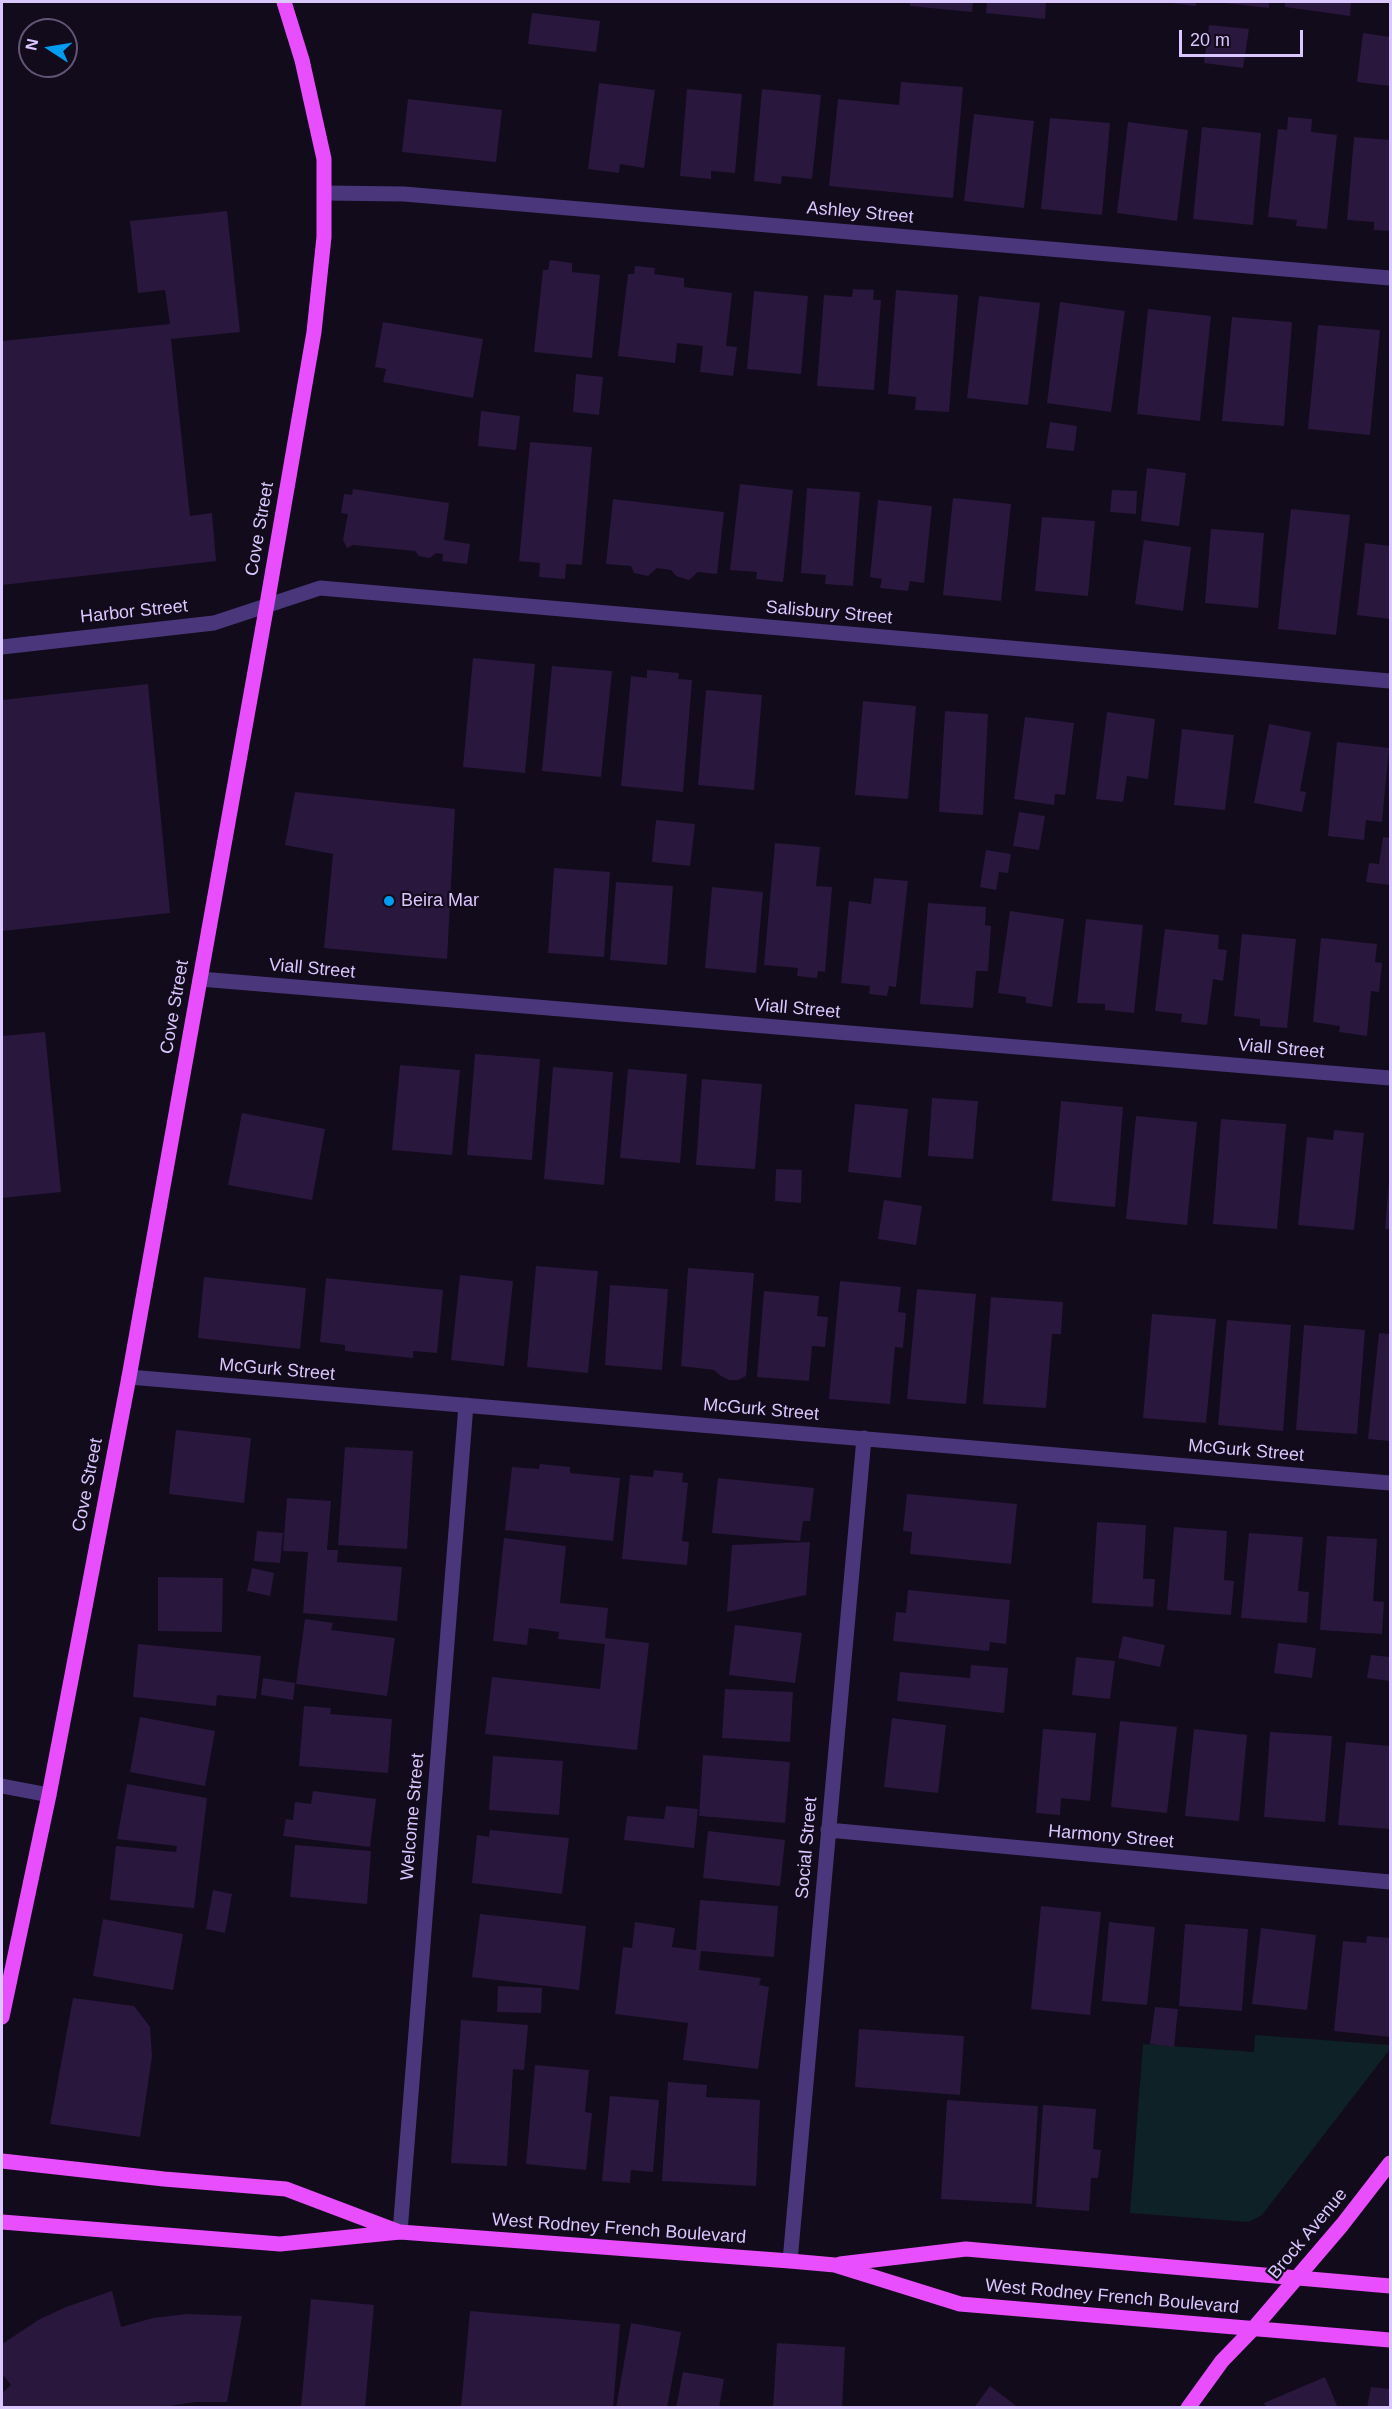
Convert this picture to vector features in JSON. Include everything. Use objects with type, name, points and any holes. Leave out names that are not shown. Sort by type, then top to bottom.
[{"type":"main road","name":"Cove Street","points":[[2,2018],[49,1795],[129,1377],[314,332],[324,237],[324,159],[302,60],[284,2]]},
{"type":"main road","name":"West Rodney French Boulevard","points":[[2,2161],[164,2179],[286,2189],[400,2232]]},
{"type":"main road","name":"Brock Avenue","points":[[1188,2408],[1222,2361],[1253,2329],[1342,2225],[1390,2163]]},
{"type":"main road","name":"West Rodney French Boulevard","points":[[2,2222],[280,2244],[400,2232],[790,2261],[834,2265],[960,2304],[1390,2340]]},
{"type":"main road","name":"West Rodney French Boulevard","points":[[834,2265],[966,2249],[1390,2286]]},
{"type":"street","name":"Ashley Street","points":[[325,193],[404,194],[1390,278]]},
{"type":"street","name":"Salisbury Street","points":[[267,604],[320,588],[1390,681]]},
{"type":"street","name":"Harbor Street","points":[[2,647],[214,623],[267,604]]},
{"type":"street","name":"Viall Street","points":[[200,979],[1390,1078]]},
{"type":"street","name":"McGurk Street","points":[[129,1377],[1390,1483]]},
{"type":"street","name":"Welcome Street","points":[[400,2232],[466,1405]]},
{"type":"street","name":"Social Street","points":[[790,2261],[864,1438]]},
{"type":"street","points":[[2,1786],[49,1795]]},
{"type":"street","name":"Harmony Street","points":[[828,1830],[1390,1882]]},
{"type":"green space","points":[[1255,2035],[1390,2045],[1390,2049],[1262,2215],[1249,2222],[1130,2213],[1143,2044],[1254,2052]]},
{"type":"building","points":[[910,2],[973,2],[972,12],[910,6]]},
{"type":"building","points":[[987,2],[1046,2],[1045,19],[986,13]]},
{"type":"building","points":[[1162,2],[1196,2],[1196,6]]},
{"type":"building","points":[[1215,2],[1269,2],[1269,8]]},
{"type":"building","points":[[1285,2],[1351,2],[1350,16],[1285,7]]},
{"type":"building","points":[[532,13],[600,21],[596,52],[528,44]]},
{"type":"building","points":[[1209,25],[1249,29],[1243,68],[1204,63]]},
{"type":"building","points":[[1363,33],[1390,37],[1390,86],[1357,82]]},
{"type":"building","points":[[901,82],[963,87],[953,198],[829,186],[838,99],[899,105]]},
{"type":"building","points":[[599,83],[655,90],[644,168],[620,164],[619,173],[588,169]]},
{"type":"building","points":[[687,89],[742,94],[735,173],[711,171],[711,179],[680,176]]},
{"type":"building","points":[[762,89],[821,95],[812,179],[782,176],[781,184],[754,181]]},
{"type":"building","points":[[408,99],[502,110],[496,162],[402,152]]},
{"type":"building","points":[[974,114],[1034,121],[1024,208],[964,201]]},
{"type":"building","points":[[1288,117],[1312,119],[1311,132],[1337,135],[1327,229],[1296,226],[1297,220],[1268,217],[1278,129],[1287,130]]},
{"type":"building","points":[[1050,118],[1110,123],[1102,215],[1041,209]]},
{"type":"building","points":[[1128,122],[1188,130],[1177,221],[1117,213]]},
{"type":"building","points":[[1202,127],[1261,133],[1253,225],[1193,219]]},
{"type":"building","points":[[1354,137],[1390,140],[1390,231],[1374,230],[1374,222],[1347,220]]},
{"type":"building","points":[[227,211],[240,332],[171,339],[190,516],[212,513],[216,561],[2,585],[2,341],[170,324],[165,290],[138,293],[130,221]]},
{"type":"building","points":[[550,260],[572,263],[572,272],[600,275],[592,358],[534,352],[543,270],[548,270]]},
{"type":"building","points":[[635,266],[655,268],[654,274],[684,278],[684,287],[732,293],[726,346],[737,347],[733,376],[700,372],[703,346],[677,343],[675,363],[618,356],[628,274],[634,274]]},
{"type":"building","points":[[853,289],[874,290],[873,300],[881,300],[874,390],[817,386],[824,295],[852,297]]},
{"type":"building","points":[[896,290],[958,295],[949,412],[915,410],[916,397],[888,394]]},
{"type":"building","points":[[754,291],[808,296],[801,374],[747,369]]},
{"type":"building","points":[[979,296],[1040,303],[1028,405],[967,398]]},
{"type":"building","points":[[1060,302],[1125,311],[1111,412],[1047,403]]},
{"type":"building","points":[[1148,309],[1211,316],[1200,421],[1137,414]]},
{"type":"building","points":[[1232,317],[1292,322],[1284,426],[1222,421]]},
{"type":"building","points":[[383,322],[483,339],[473,398],[383,382],[386,369],[375,367]]},
{"type":"building","points":[[1318,325],[1380,330],[1370,435],[1308,429]]},
{"type":"building","points":[[576,374],[603,377],[599,415],[573,412]]},
{"type":"building","points":[[481,411],[520,416],[516,450],[478,446]]},
{"type":"building","points":[[1050,422],[1077,426],[1074,451],[1046,448]]},
{"type":"building","points":[[530,442],[592,447],[582,565],[566,564],[565,579],[539,577],[540,563],[519,561]]},
{"type":"building","points":[[1147,468],[1186,473],[1179,526],[1141,521]]},
{"type":"building","points":[[740,484],[793,490],[783,582],[756,579],[757,572],[730,570]]},
{"type":"building","points":[[807,488],[860,492],[853,586],[825,584],[826,575],[801,573]]},
{"type":"building","points":[[353,489],[449,503],[444,540],[470,544],[467,564],[442,561],[443,554],[436,553],[430,558],[419,556],[415,551],[353,545],[347,548],[343,540],[348,514],[341,513],[344,494],[352,495]]},
{"type":"building","points":[[1112,490],[1137,491],[1136,514],[1110,512]]},
{"type":"building","points":[[953,498],[1011,504],[1001,601],[943,595]]},
{"type":"building","points":[[613,499],[724,512],[717,574],[698,572],[689,580],[676,576],[671,570],[657,568],[648,576],[634,573],[631,566],[606,564]]},
{"type":"building","points":[[878,500],[932,506],[924,583],[910,581],[908,591],[880,588],[882,579],[870,577]]},
{"type":"building","points":[[1291,509],[1350,515],[1336,635],[1278,629]]},
{"type":"building","points":[[1042,517],[1095,521],[1088,596],[1035,591]]},
{"type":"building","points":[[1211,529],[1264,533],[1258,608],[1205,603]]},
{"type":"building","points":[[1144,540],[1191,547],[1183,611],[1135,604]]},
{"type":"building","points":[[1365,543],[1390,546],[1390,619],[1357,615]]},
{"type":"building","points":[[473,658],[535,664],[525,773],[463,767]]},
{"type":"building","points":[[552,666],[612,671],[601,777],[542,771]]},
{"type":"building","points":[[647,670],[679,673],[678,679],[692,680],[683,792],[621,786],[631,676],[647,678]]},
{"type":"building","points":[[148,684],[170,913],[2,931],[2,700]]},
{"type":"building","points":[[706,690],[762,695],[754,790],[698,785]]},
{"type":"building","points":[[863,701],[916,706],[908,799],[855,795]]},
{"type":"building","points":[[945,711],[988,714],[983,815],[939,812]]},
{"type":"building","points":[[1107,712],[1155,719],[1148,779],[1127,776],[1123,802],[1096,799]]},
{"type":"building","points":[[1025,717],[1074,723],[1065,795],[1055,794],[1054,805],[1014,799]]},
{"type":"building","points":[[1269,724],[1311,732],[1300,791],[1306,792],[1302,812],[1254,803]]},
{"type":"building","points":[[1182,729],[1234,735],[1225,810],[1174,805]]},
{"type":"building","points":[[1337,742],[1389,748],[1382,822],[1366,820],[1364,840],[1328,836]]},
{"type":"building","name":"Beira Mar","points":[[295,792],[455,809],[447,959],[324,948],[333,854],[285,845]]},
{"type":"building","points":[[1019,812],[1045,816],[1039,850],[1013,846]]},
{"type":"building","points":[[656,820],[695,824],[690,866],[652,862]]},
{"type":"building","points":[[1383,837],[1390,838],[1390,885],[1366,882],[1369,863],[1379,864]]},
{"type":"building","points":[[775,843],[820,847],[816,886],[832,887],[825,972],[818,971],[817,978],[797,976],[798,968],[764,965]]},
{"type":"building","points":[[986,850],[1011,854],[1008,873],[999,872],[996,890],[980,887]]},
{"type":"building","points":[[554,868],[610,872],[604,957],[548,953]]},
{"type":"building","points":[[874,878],[908,881],[896,987],[889,986],[887,996],[869,994],[870,986],[841,983],[849,901],[871,904]]},
{"type":"building","points":[[616,882],[673,886],[667,965],[610,960]]},
{"type":"building","points":[[712,887],[763,892],[756,973],[705,968]]},
{"type":"building","points":[[928,903],[986,907],[985,925],[991,926],[988,971],[976,971],[973,1008],[920,1004]]},
{"type":"building","points":[[1010,911],[1064,919],[1052,1007],[1026,1003],[1026,997],[998,993]]},
{"type":"building","points":[[1086,919],[1143,925],[1134,1013],[1105,1010],[1105,1004],[1077,1003]]},
{"type":"building","points":[[1165,929],[1219,935],[1218,949],[1227,950],[1223,981],[1213,979],[1207,1025],[1181,1022],[1182,1014],[1155,1011]]},
{"type":"building","points":[[1242,934],[1296,939],[1287,1028],[1260,1026],[1260,1019],[1234,1016]]},
{"type":"building","points":[[1321,938],[1377,944],[1375,962],[1382,963],[1379,992],[1371,991],[1367,1036],[1339,1032],[1340,1026],[1313,1022]]},
{"type":"building","points":[[45,1032],[61,1192],[2,1198],[2,1036]]},
{"type":"building","points":[[475,1054],[540,1059],[532,1160],[467,1155]]},
{"type":"building","points":[[400,1065],[460,1070],[452,1155],[392,1150]]},
{"type":"building","points":[[553,1067],[613,1072],[604,1185],[544,1179]]},
{"type":"building","points":[[628,1069],[687,1074],[680,1163],[620,1158]]},
{"type":"building","points":[[702,1079],[762,1084],[755,1169],[696,1165]]},
{"type":"building","points":[[932,1098],[978,1101],[973,1159],[928,1156]]},
{"type":"building","points":[[1061,1101],[1123,1107],[1115,1207],[1052,1201]]},
{"type":"building","points":[[855,1104],[908,1109],[901,1178],[848,1172]]},
{"type":"building","points":[[242,1113],[325,1129],[312,1200],[228,1185]]},
{"type":"building","points":[[1136,1116],[1197,1122],[1187,1225],[1126,1219]]},
{"type":"building","points":[[1221,1119],[1286,1124],[1277,1229],[1213,1224]]},
{"type":"building","points":[[1334,1130],[1364,1133],[1354,1230],[1298,1225],[1307,1137],[1333,1140]]},
{"type":"building","points":[[776,1169],[802,1170],[801,1203],[775,1201]]},
{"type":"building","points":[[1389,1182],[1390,1229],[1385,1229]]},
{"type":"building","points":[[884,1200],[922,1206],[916,1245],[878,1239]]},
{"type":"building","points":[[536,1266],[598,1271],[588,1373],[527,1367]]},
{"type":"building","points":[[688,1268],[754,1273],[746,1376],[738,1380],[729,1380],[714,1370],[681,1366]]},
{"type":"building","points":[[460,1275],[513,1281],[504,1366],[451,1360]]},
{"type":"building","points":[[204,1277],[306,1288],[300,1349],[198,1338]]},
{"type":"building","points":[[326,1278],[443,1290],[437,1353],[413,1351],[413,1358],[345,1351],[345,1345],[320,1342]]},
{"type":"building","points":[[840,1281],[901,1287],[898,1312],[906,1313],[903,1348],[895,1347],[890,1404],[829,1399]]},
{"type":"building","points":[[610,1285],[668,1289],[662,1370],[605,1365]]},
{"type":"building","points":[[917,1289],[976,1294],[966,1404],[907,1399]]},
{"type":"building","points":[[764,1291],[819,1296],[817,1316],[828,1317],[825,1347],[812,1346],[809,1381],[757,1377]]},
{"type":"building","points":[[991,1297],[1063,1302],[1061,1334],[1052,1334],[1046,1408],[983,1404]]},
{"type":"building","points":[[1152,1314],[1216,1319],[1206,1423],[1143,1418]]},
{"type":"building","points":[[1227,1320],[1291,1325],[1283,1431],[1218,1425]]},
{"type":"building","points":[[1304,1325],[1365,1330],[1357,1434],[1296,1430]]},
{"type":"building","points":[[1379,1333],[1390,1334],[1390,1441],[1368,1439]]},
{"type":"building","points":[[176,1430],[251,1438],[244,1503],[169,1494]]},
{"type":"building","points":[[345,1447],[413,1451],[407,1549],[338,1545]]},
{"type":"building","points":[[540,1464],[570,1467],[570,1473],[620,1478],[613,1541],[505,1530],[512,1467],[539,1469]]},
{"type":"building","points":[[654,1470],[683,1473],[682,1482],[688,1483],[682,1541],[689,1542],[687,1565],[622,1559],[630,1475],[653,1477]]},
{"type":"building","points":[[718,1478],[814,1488],[810,1521],[803,1521],[800,1541],[712,1533]]},
{"type":"building","points":[[907,1494],[1017,1504],[1011,1564],[910,1554],[912,1532],[903,1531]]},
{"type":"building","points":[[287,1498],[331,1501],[327,1550],[338,1550],[337,1562],[402,1567],[397,1621],[303,1613],[308,1552],[283,1551]]},
{"type":"building","points":[[1097,1522],[1146,1525],[1143,1579],[1155,1579],[1153,1607],[1092,1603]]},
{"type":"building","points":[[1174,1527],[1227,1531],[1224,1580],[1234,1581],[1231,1615],[1167,1610]]},
{"type":"building","points":[[257,1531],[283,1533],[280,1563],[254,1561]]},
{"type":"building","points":[[1249,1533],[1303,1537],[1298,1591],[1309,1592],[1307,1623],[1241,1618]]},
{"type":"building","points":[[1327,1536],[1377,1539],[1373,1601],[1384,1602],[1382,1634],[1320,1630]]},
{"type":"building","points":[[504,1538],[566,1546],[560,1603],[608,1608],[605,1638],[649,1643],[637,1750],[485,1734],[492,1677],[600,1689],[605,1644],[558,1639],[559,1632],[529,1628],[527,1645],[493,1641]]},
{"type":"building","points":[[810,1542],[806,1595],[727,1612],[732,1545]]},
{"type":"building","points":[[252,1568],[274,1573],[270,1596],[247,1591]]},
{"type":"building","points":[[158,1577],[223,1578],[222,1632],[158,1631]]},
{"type":"building","points":[[908,1590],[1010,1600],[1006,1644],[990,1642],[989,1651],[893,1641],[896,1612],[906,1613]]},
{"type":"building","points":[[305,1619],[333,1623],[331,1630],[395,1638],[387,1696],[296,1684]]},
{"type":"building","points":[[735,1625],[802,1633],[795,1683],[729,1675]]},
{"type":"building","points":[[1123,1636],[1165,1645],[1160,1667],[1118,1658]]},
{"type":"building","points":[[1278,1643],[1316,1648],[1312,1678],[1274,1673]]},
{"type":"building","points":[[138,1644],[261,1656],[256,1699],[217,1695],[216,1706],[133,1697]]},
{"type":"building","points":[[1371,1655],[1390,1657],[1390,1681],[1367,1678]]},
{"type":"building","points":[[1076,1657],[1115,1661],[1110,1699],[1072,1695]]},
{"type":"building","points":[[971,1665],[1008,1668],[1004,1713],[897,1701],[900,1672],[970,1678]]},
{"type":"building","points":[[263,1678],[295,1683],[293,1700],[261,1695]]},
{"type":"building","points":[[725,1689],[793,1692],[790,1742],[722,1738]]},
{"type":"building","points":[[304,1706],[331,1708],[330,1714],[392,1719],[388,1773],[299,1766]]},
{"type":"building","points":[[140,1717],[215,1731],[205,1786],[130,1772]]},
{"type":"building","points":[[892,1718],[946,1725],[938,1793],[884,1787]]},
{"type":"building","points":[[1120,1721],[1177,1727],[1167,1813],[1111,1807]]},
{"type":"building","points":[[1043,1729],[1096,1733],[1090,1801],[1061,1798],[1060,1815],[1036,1813]]},
{"type":"building","points":[[1194,1729],[1247,1735],[1239,1821],[1185,1816]]},
{"type":"building","points":[[1270,1732],[1332,1736],[1325,1822],[1264,1817]]},
{"type":"building","points":[[1346,1742],[1390,1746],[1390,1829],[1338,1825]]},
{"type":"building","points":[[703,1755],[790,1762],[785,1823],[699,1816]]},
{"type":"building","points":[[493,1756],[563,1761],[559,1815],[489,1810]]},
{"type":"building","points":[[127,1784],[207,1798],[194,1908],[110,1900],[116,1846],[176,1852],[177,1846],[117,1839]]},
{"type":"building","points":[[313,1791],[376,1799],[370,1847],[283,1836],[286,1819],[293,1820],[295,1802],[311,1804]]},
{"type":"building","points":[[666,1806],[698,1809],[694,1848],[624,1840],[627,1816],[664,1819]]},
{"type":"building","points":[[490,1830],[569,1838],[562,1894],[472,1883],[477,1835],[489,1837]]},
{"type":"building","points":[[708,1831],[785,1840],[780,1886],[703,1878]]},
{"type":"building","points":[[295,1845],[371,1851],[367,1904],[290,1897]]},
{"type":"building","points":[[213,1890],[232,1894],[225,1933],[206,1929]]},
{"type":"building","points":[[700,1900],[778,1906],[774,1957],[701,1951],[699,1970],[761,1978],[759,1985],[769,1987],[758,2069],[683,2060],[688,2023],[615,2014],[623,1947],[632,1948],[635,1922],[675,1928],[672,1947],[696,1950]]},
{"type":"building","points":[[1041,1906],[1101,1912],[1090,2015],[1031,2009]]},
{"type":"building","points":[[480,1914],[586,1926],[579,1990],[472,1977]]},
{"type":"building","points":[[103,1919],[183,1934],[173,1990],[93,1976]]},
{"type":"building","points":[[1109,1922],[1155,1927],[1147,2005],[1102,2001]]},
{"type":"building","points":[[1185,1924],[1248,1929],[1242,2011],[1179,2006]]},
{"type":"building","points":[[1261,1928],[1316,1935],[1307,2010],[1252,2004]]},
{"type":"building","points":[[1367,1936],[1390,1938],[1390,2037],[1334,2031],[1343,1941],[1366,1943]]},
{"type":"building","points":[[498,1986],[542,1988],[541,2013],[497,2012]]},
{"type":"building","points":[[73,1998],[134,2006],[150,2027],[152,2056],[140,2137],[50,2124]]},
{"type":"building","points":[[1155,2007],[1178,2009],[1174,2047],[1150,2044]]},
{"type":"building","points":[[461,2020],[528,2025],[524,2070],[513,2069],[507,2166],[451,2163]]},
{"type":"building","points":[[859,2029],[964,2036],[960,2095],[855,2087]]},
{"type":"building","points":[[535,2065],[589,2070],[585,2112],[592,2113],[586,2170],[526,2164]]},
{"type":"building","points":[[668,2082],[707,2085],[706,2097],[760,2100],[756,2186],[662,2181]]},
{"type":"building","points":[[610,2096],[659,2100],[653,2172],[631,2170],[630,2183],[602,2181]]},
{"type":"building","points":[[947,2100],[1038,2106],[1032,2204],[941,2199]]},
{"type":"building","points":[[1043,2105],[1096,2109],[1093,2149],[1101,2150],[1098,2178],[1091,2178],[1089,2211],[1036,2207]]},
{"type":"building","points":[[112,2291],[121,2327],[153,2318],[187,2314],[242,2316],[227,2402],[196,2402],[154,2408],[2,2408],[2,2393],[11,2385],[2,2374],[2,2344],[40,2319]]},
{"type":"building","points":[[311,2299],[374,2305],[365,2408],[301,2408]]},
{"type":"building","points":[[470,2311],[620,2324],[613,2408],[461,2408]]},
{"type":"building","points":[[631,2323],[681,2332],[667,2408],[616,2408]]},
{"type":"building","points":[[777,2343],[845,2347],[842,2408],[773,2408]]},
{"type":"building","points":[[683,2372],[724,2379],[719,2408],[676,2408]]},
{"type":"building","points":[[1325,2377],[1338,2408],[1266,2408],[1264,2403]]},
{"type":"building","points":[[990,2386],[1019,2408],[974,2408]]},
{"type":"building","points":[[1371,2387],[1390,2389],[1390,2408],[1367,2408]]},
{"type":"place","name":"Beira Mar","points":[[389,901]]}]
